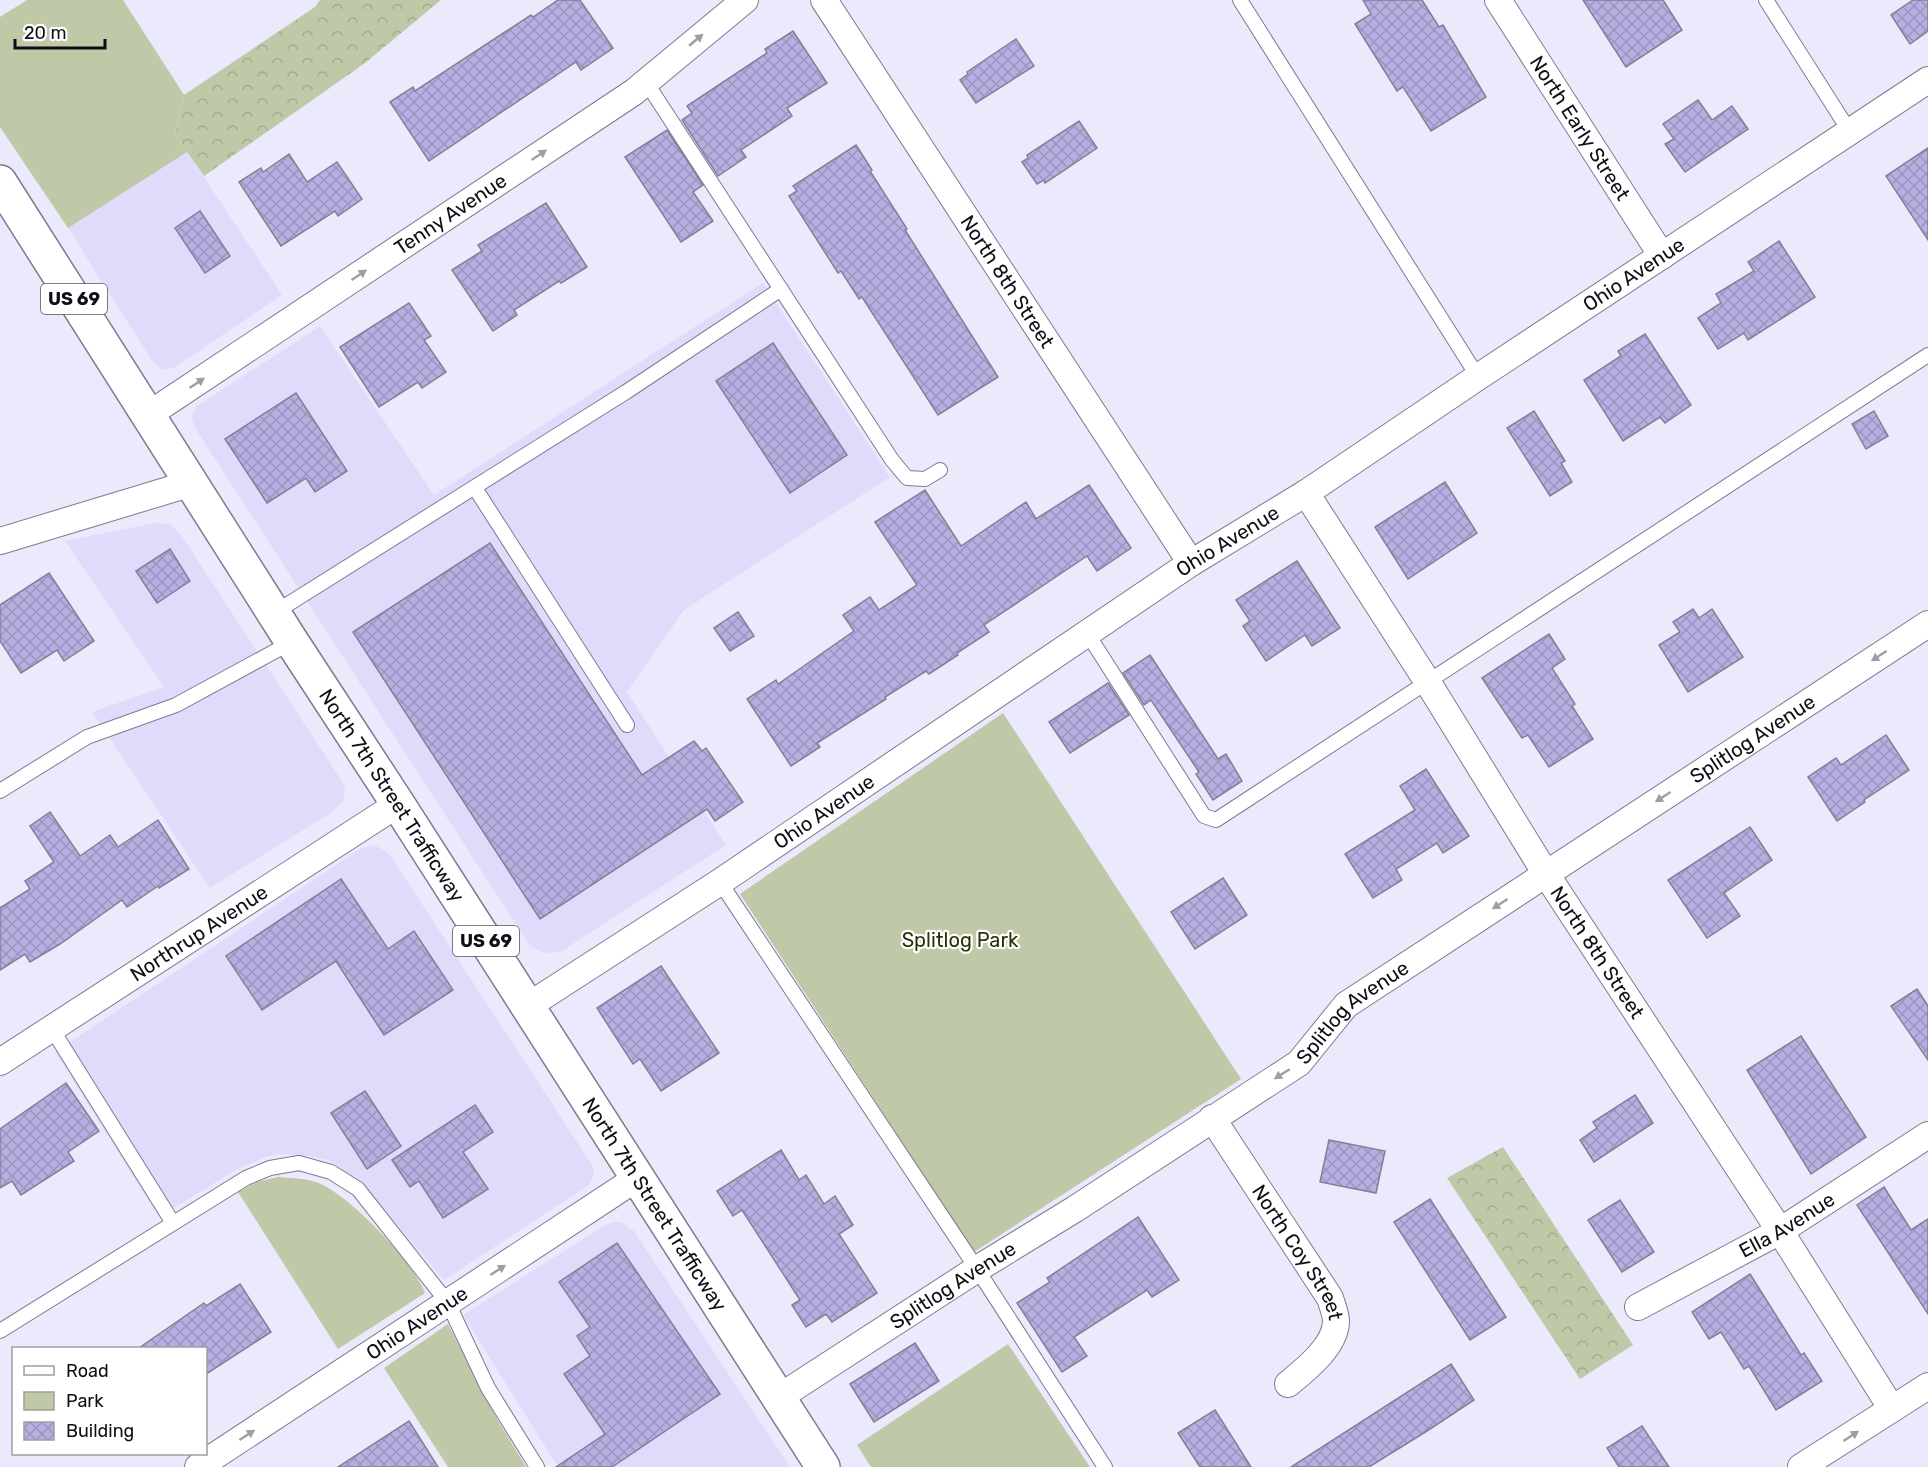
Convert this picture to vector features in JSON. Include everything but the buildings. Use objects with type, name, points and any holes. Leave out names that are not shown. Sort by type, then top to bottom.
[{"type":"main road","name":"North 7th Street Trafficway","points":[[0,182],[292,642],[823,1467]]},
{"type":"street","name":"Tenny Avenue","points":[[148,415],[634,92],[745,0]]},
{"type":"street","name":"North 8th Street","points":[[824,0],[1191,563]]},
{"type":"street","name":"North Early Street","points":[[1498,0],[1662,256]]},
{"type":"street","name":"Ohio Avenue","points":[[528,1006],[720,882],[1191,563],[1306,493],[1928,80]]},
{"type":"street","points":[[0,541],[192,483]]},
{"type":"street","name":"North 8th Street","points":[[1306,493],[1427,681],[1546,874],[1780,1231],[1892,1409]]},
{"type":"street","name":"Splitlog Avenue","points":[[778,1398],[1299,1063],[1346,1005],[1928,624]]},
{"type":"street","name":"Northrup Avenue","points":[[0,1062],[398,804]]},
{"type":"street","name":"North Coy Street","points":[[1212,1118],[1330,1298],[1336,1322],[1328,1344],[1316,1361],[1288,1384]]},
{"type":"street","name":"Ella Avenue","points":[[1638,1307],[1780,1231],[1928,1135]]},
{"type":"street","name":"Ohio Avenue","points":[[198,1467],[637,1178]]},
{"type":"street","points":[[1801,1467],[1928,1386]]},
{"type":"lane","points":[[1239,0],[1478,377]]},
{"type":"lane","points":[[1766,0],[1850,132]]},
{"type":"lane","points":[[646,82],[892,460],[907,478],[925,478],[940,470]]},
{"type":"lane","points":[[274,613],[626,392],[781,289]]},
{"type":"lane","points":[[1087,633],[1204,816],[1216,820],[1928,355]]},
{"type":"lane","points":[[475,488],[627,725]]},
{"type":"lane","points":[[0,791],[87,736],[176,705],[292,642]]},
{"type":"lane","points":[[720,882],[977,1269],[1105,1467]]},
{"type":"lane","points":[[52,1029],[173,1223]]},
{"type":"lane","points":[[0,1331],[246,1178],[270,1168],[298,1163],[330,1172],[358,1189],[448,1303],[488,1388],[537,1467]]},
{"type":"shaded area","points":[[187,152],[282,295],[175,367],[162,370],[151,359],[68,228]]},
{"type":"shaded area","points":[[763,283],[890,477],[684,610],[627,692],[726,845],[560,952],[544,953],[530,946],[197,431],[191,418],[197,406],[320,326],[434,495]]},
{"type":"shaded area","points":[[155,523],[170,524],[181,535],[343,783],[345,790],[343,801],[332,812],[210,888],[92,712],[164,687],[65,541]]},
{"type":"shaded area","points":[[374,845],[387,852],[392,858],[592,1165],[594,1173],[589,1185],[444,1280],[367,1189],[328,1160],[283,1154],[268,1156],[234,1171],[159,1217],[55,1052],[360,849]]},
{"type":"shaded area","points":[[621,1222],[634,1231],[790,1467],[558,1467],[463,1315],[605,1225]]},
{"type":"green space","points":[[27,0],[123,0],[184,95],[175,135],[187,152],[68,228],[0,127],[0,17]]},
{"type":"green space","points":[[320,0],[441,0],[365,63],[204,176],[175,135],[184,95],[315,7]]},
{"type":"green space","name":"Splitlog Park","points":[[1003,713],[1241,1079],[974,1252],[740,894]]},
{"type":"green space","points":[[1503,1147],[1633,1345],[1580,1379],[1447,1178]]},
{"type":"green space","points":[[278,1177],[316,1182],[345,1199],[394,1247],[408,1264],[425,1293],[338,1349],[238,1192],[257,1182]]},
{"type":"green space","points":[[448,1324],[497,1419],[526,1467],[448,1467],[384,1368]]},
{"type":"green space","points":[[1008,1344],[1090,1467],[871,1467],[857,1445]]}]
